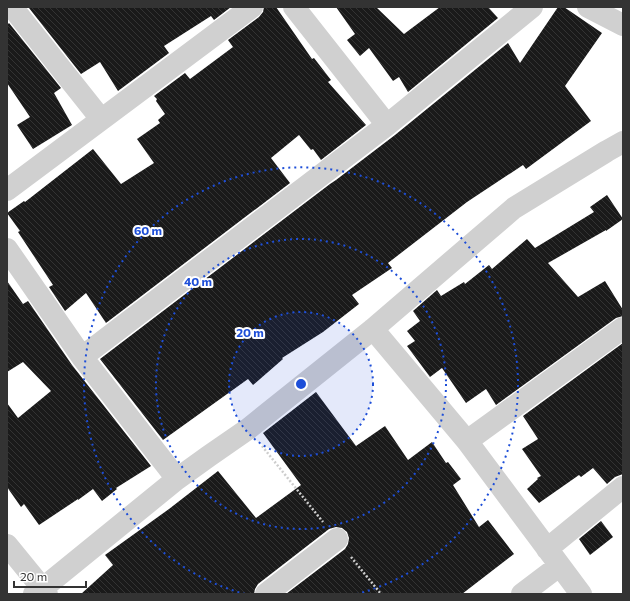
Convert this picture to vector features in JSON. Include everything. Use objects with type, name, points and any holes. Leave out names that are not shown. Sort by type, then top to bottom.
[{"type":"street","points":[[12,7],[101,119]]},
{"type":"street","points":[[7,190],[252,7]]},
{"type":"street","points":[[294,7],[387,124]]},
{"type":"street","points":[[82,357],[387,124],[532,7]]},
{"type":"street","points":[[588,7],[623,25]]},
{"type":"street","points":[[7,545],[41,592],[177,479],[248,429],[373,329],[514,208],[623,142]]},
{"type":"street","points":[[7,249],[82,357],[177,479]]},
{"type":"street","points":[[468,441],[623,328]]},
{"type":"street","points":[[373,329],[468,441],[581,594]]},
{"type":"street","points":[[522,594],[553,557],[623,487]]},
{"type":"street","points":[[266,594],[337,540]]},
{"type":"path","points":[[248,429],[381,594]]},
{"type":"building","points":[[231,7],[214,20],[211,16],[164,46],[169,53],[118,91],[100,62],[81,74],[29,8]]},
{"type":"building","points":[[264,7],[276,7],[312,59],[314,58],[331,80],[328,82],[366,125],[321,160],[313,149],[311,150],[299,135],[271,158],[290,183],[106,323],[86,293],[65,311],[49,287],[53,285],[18,232],[20,231],[7,213],[24,201],[25,202],[93,149],[121,184],[154,163],[137,139],[160,123],[158,120],[165,114],[154,96],[185,73],[190,79],[233,47],[228,40],[259,17],[263,12]]},
{"type":"building","points":[[336,7],[376,7],[404,34],[440,7],[488,7],[498,18],[408,92],[399,77],[393,81],[369,48],[360,56],[347,40],[355,34]]},
{"type":"building","points":[[558,7],[564,7],[602,33],[565,86],[591,121],[526,169],[523,165],[467,202],[388,263],[392,268],[352,295],[359,304],[323,332],[282,358],[283,359],[253,385],[248,379],[163,440],[100,359],[395,135],[508,43],[520,63]]},
{"type":"building","points":[[9,23],[61,88],[54,93],[72,125],[33,149],[17,125],[30,117],[7,83],[7,25]]},
{"type":"building","points":[[607,195],[623,219],[606,231],[548,263],[578,297],[605,281],[623,310],[623,316],[616,318],[496,405],[486,389],[466,403],[442,368],[430,377],[407,346],[415,341],[407,331],[420,321],[413,311],[437,290],[441,296],[464,282],[465,284],[489,265],[492,269],[527,239],[535,248],[594,212],[590,207]]},
{"type":"building","points":[[7,281],[23,304],[28,301],[72,365],[151,466],[116,488],[117,489],[102,501],[93,489],[39,525],[24,504],[21,507],[7,487],[7,403],[18,418],[51,391],[23,362],[7,372]]},
{"type":"building","points":[[623,343],[623,474],[615,477],[607,484],[593,468],[581,477],[579,475],[539,503],[527,489],[538,479],[537,478],[541,476],[522,449],[538,439],[523,416]]},
{"type":"building","points":[[316,392],[356,446],[385,426],[408,460],[432,442],[446,463],[448,462],[461,479],[453,485],[479,527],[488,520],[514,554],[462,594],[286,594],[345,549],[349,538],[347,532],[342,528],[336,527],[329,529],[258,584],[254,594],[81,594],[113,565],[105,555],[169,509],[218,471],[256,518],[301,485],[263,433]]},
{"type":"building","points":[[601,521],[613,537],[590,555],[579,539]]}]
